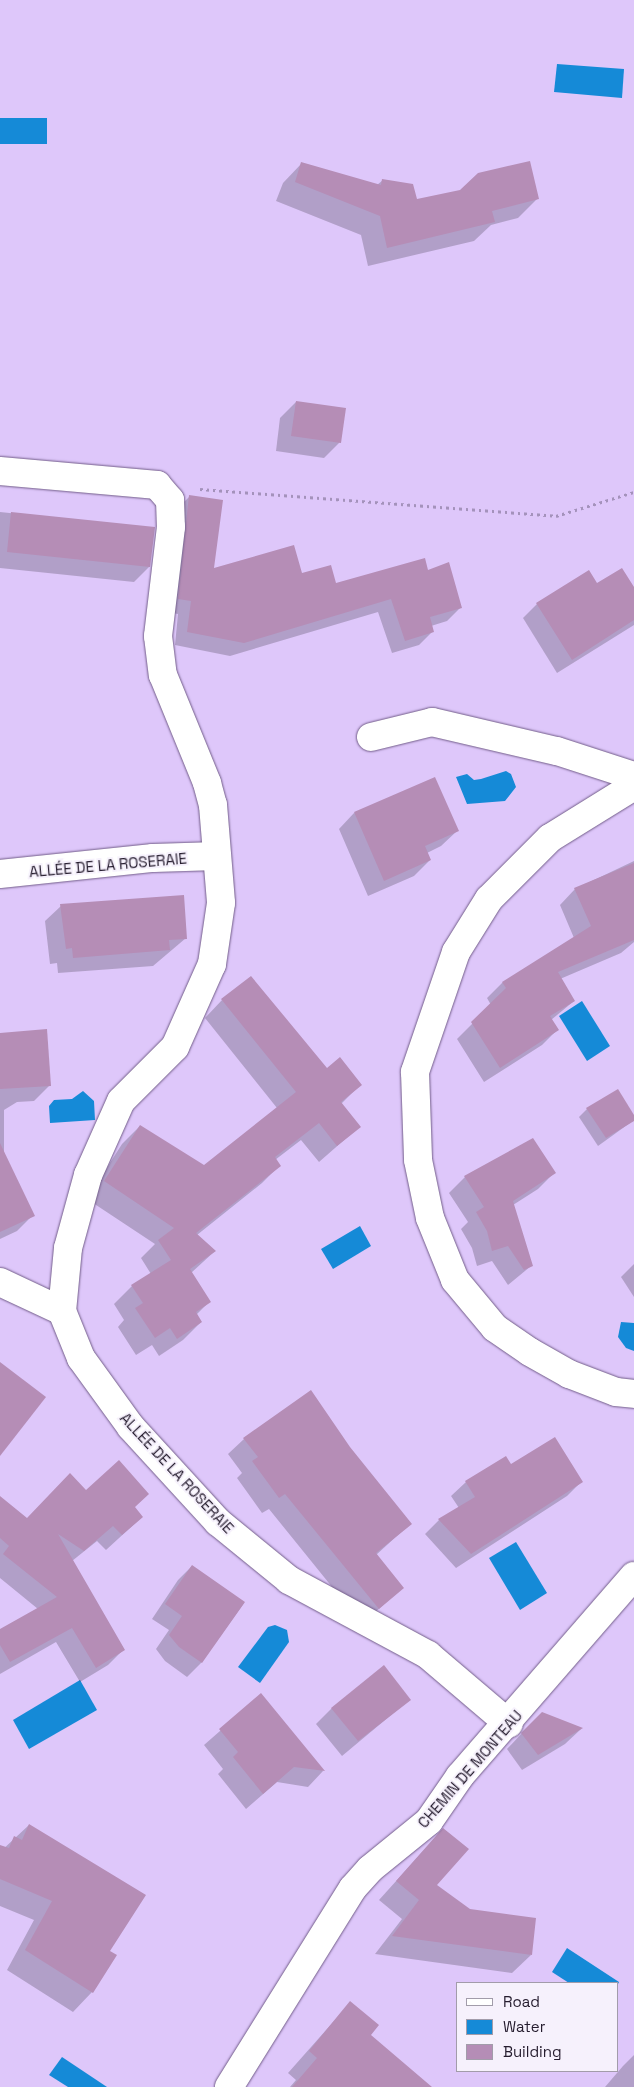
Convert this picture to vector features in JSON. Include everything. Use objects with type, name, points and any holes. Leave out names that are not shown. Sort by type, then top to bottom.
[{"type":"street","points":[[0,470],[157,485],[165,491],[171,511],[158,636],[163,675],[207,783],[213,805],[221,904],[212,964],[175,1047],[121,1101],[88,1175],[68,1248],[62,1311],[0,1282]]},
{"type":"street","points":[[371,737],[432,722],[557,752],[634,776]]},
{"type":"street","points":[[634,786],[550,838],[490,899],[456,952],[415,1072],[420,1169],[430,1218],[455,1280],[495,1328],[530,1352],[569,1374],[616,1392],[634,1394]]},
{"type":"street","name":"ALLÉE DE LA ROSERAIE","points":[[0,874],[153,858],[217,856]]},
{"type":"street","name":"ALLÉE DE LA ROSERAIE","points":[[62,1311],[81,1358],[131,1427],[218,1522],[289,1580],[428,1655],[509,1724]]},
{"type":"street","name":"CHEMIN DE MONTEAU","points":[[229,2087],[353,1888],[370,1869],[429,1822],[460,1776],[509,1724],[634,1576]]},
{"type":"path","points":[[157,485],[556,516],[634,492]]},
{"type":"water","points":[[557,64],[624,69],[622,98],[554,92]]},
{"type":"water","points":[[0,118],[47,118],[47,144],[0,144]]},
{"type":"water","points":[[506,771],[511,774],[516,787],[505,801],[467,804],[456,777],[467,774],[474,780]]},
{"type":"water","points":[[582,1001],[610,1046],[587,1061],[559,1016]]},
{"type":"water","points":[[83,1091],[94,1101],[95,1120],[50,1123],[49,1106],[54,1100],[72,1099]]},
{"type":"water","points":[[360,1226],[371,1246],[333,1269],[321,1249]]},
{"type":"water","points":[[621,1322],[634,1323],[634,1351],[626,1348],[618,1337]]},
{"type":"water","points":[[516,1542],[547,1593],[520,1610],[489,1558]]},
{"type":"water","points":[[275,1625],[287,1630],[289,1642],[260,1683],[238,1667],[268,1627]]},
{"type":"water","points":[[80,1680],[97,1710],[29,1749],[13,1720]]},
{"type":"water","points":[[567,1948],[619,1982],[567,1982],[552,1972]]},
{"type":"water","points":[[62,2057],[107,2087],[68,2087],[49,2075]]},
{"type":"building","points":[[530,161],[539,199],[492,211],[495,222],[387,248],[380,216],[295,182],[301,162],[381,185],[382,179],[413,184],[417,199],[460,190],[478,173]]},
{"type":"building","points":[[296,401],[346,408],[341,443],[291,436]]},
{"type":"building","points":[[189,495],[223,500],[214,568],[294,545],[302,573],[331,565],[336,583],[425,558],[428,570],[449,562],[462,608],[430,617],[434,632],[405,641],[391,599],[244,643],[187,632],[191,601],[178,599]]},
{"type":"building","points":[[11,512],[155,527],[150,567],[7,552]]},
{"type":"building","points":[[622,568],[634,587],[634,620],[572,660],[536,603],[589,570],[597,583]]},
{"type":"building","points":[[435,777],[459,831],[425,846],[431,860],[384,881],[354,812]]},
{"type":"building","points":[[634,863],[634,940],[558,972],[575,1001],[550,1016],[559,1030],[500,1068],[471,1022],[506,988],[502,982],[591,926],[574,888]]},
{"type":"building","points":[[184,895],[187,939],[169,940],[170,950],[73,958],[72,948],[66,949],[60,904]]},
{"type":"building","points":[[251,976],[327,1068],[340,1057],[362,1085],[341,1102],[361,1127],[337,1146],[319,1123],[275,1157],[281,1166],[196,1233],[216,1251],[190,1269],[211,1302],[196,1312],[202,1322],[177,1339],[170,1328],[155,1338],[135,1308],[143,1303],[131,1285],[171,1260],[158,1240],[174,1228],[104,1181],[140,1125],[204,1165],[296,1092],[221,999]]},
{"type":"building","points":[[47,1029],[51,1086],[0,1089],[0,1033]]},
{"type":"building","points":[[618,1089],[634,1115],[634,1121],[606,1138],[586,1108]]},
{"type":"building","points":[[533,1138],[556,1173],[513,1201],[533,1266],[524,1270],[508,1246],[492,1251],[487,1231],[476,1212],[484,1207],[464,1176]]},
{"type":"building","points":[[0,1143],[35,1216],[0,1232]]},
{"type":"building","points":[[0,1362],[46,1397],[0,1456]]},
{"type":"building","points":[[311,1390],[350,1447],[412,1524],[376,1553],[404,1588],[379,1609],[285,1494],[279,1498],[252,1461],[258,1457],[243,1438]]},
{"type":"building","points":[[555,1437],[583,1482],[471,1554],[438,1519],[475,1497],[465,1481],[506,1456],[511,1464]]},
{"type":"building","points":[[119,1460],[149,1494],[135,1507],[143,1517],[122,1535],[113,1526],[84,1551],[58,1534],[125,1650],[96,1668],[72,1628],[10,1662],[0,1645],[0,1629],[57,1597],[3,1554],[9,1546],[0,1538],[0,1496],[27,1518],[70,1473],[86,1490]]},
{"type":"building","points":[[192,1565],[245,1602],[202,1663],[179,1647],[169,1635],[182,1616],[165,1604]]},
{"type":"building","points":[[384,1665],[411,1700],[358,1741],[331,1708]]},
{"type":"building","points":[[261,1693],[325,1771],[294,1767],[263,1794],[233,1757],[238,1752],[219,1729]]},
{"type":"building","points":[[542,1712],[583,1728],[538,1755],[521,1733]]},
{"type":"building","points":[[29,1824],[146,1895],[110,1951],[117,1955],[93,1993],[25,1950],[52,1901],[0,1879],[0,1845],[9,1848],[14,1836],[22,1840]]},
{"type":"building","points":[[443,1828],[469,1849],[437,1885],[470,1909],[536,1918],[532,1955],[392,1936],[419,1900],[396,1881]]},
{"type":"building","points":[[350,2001],[379,2025],[371,2035],[432,2087],[292,2087],[317,2058],[309,2051]]}]
